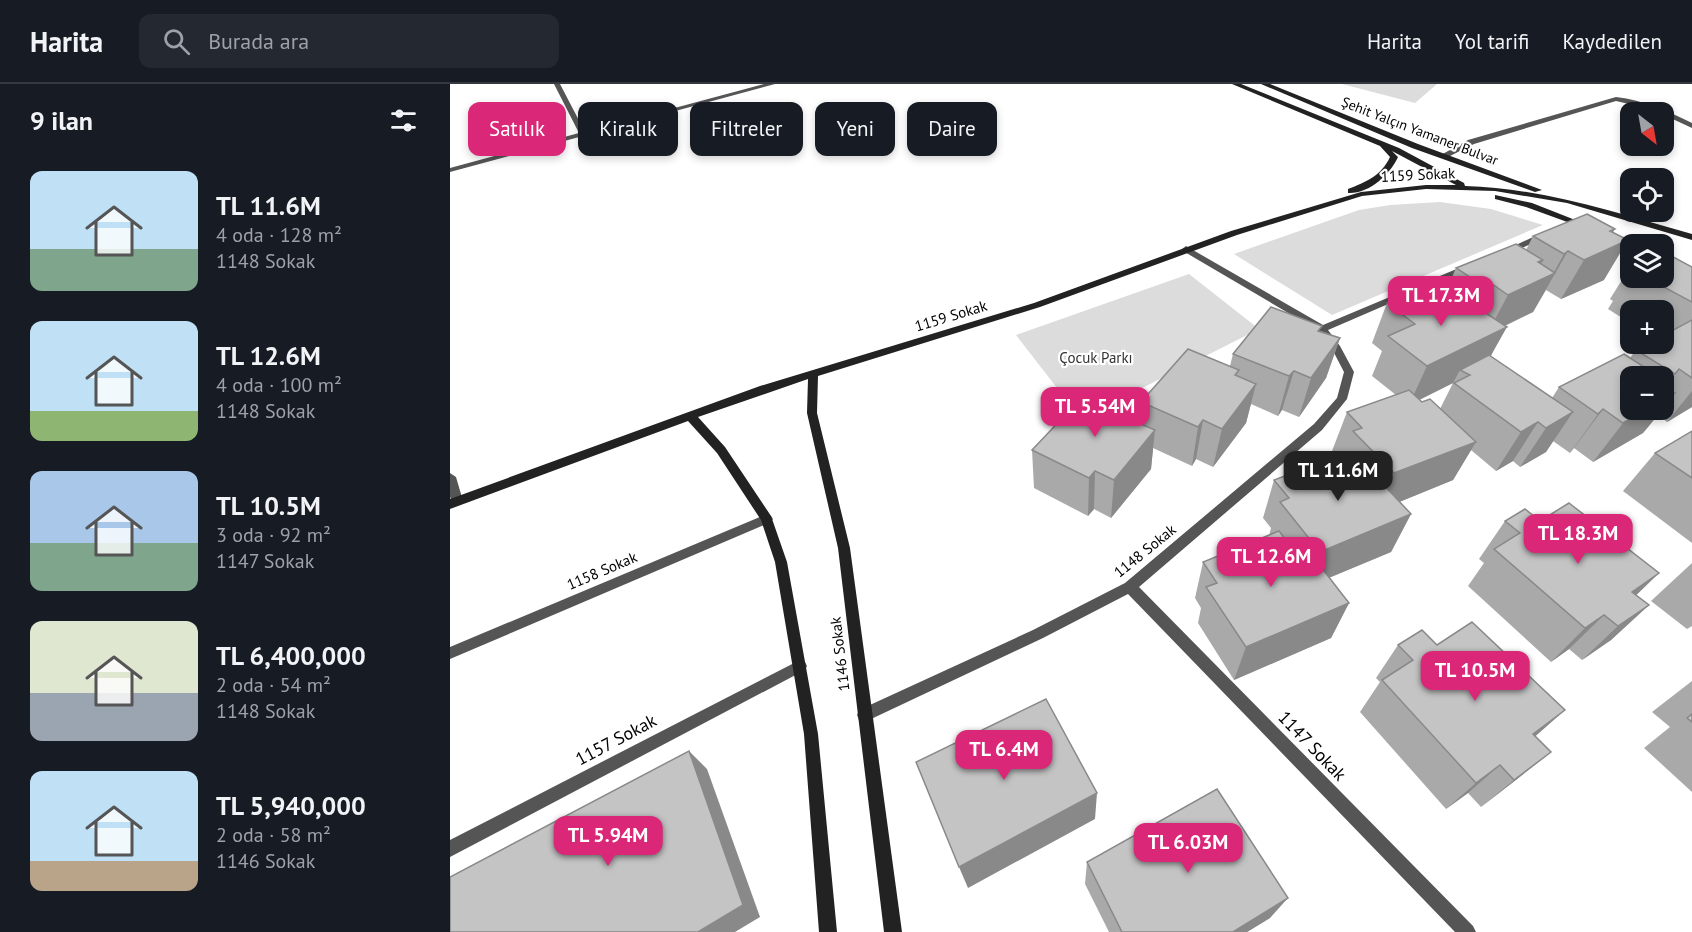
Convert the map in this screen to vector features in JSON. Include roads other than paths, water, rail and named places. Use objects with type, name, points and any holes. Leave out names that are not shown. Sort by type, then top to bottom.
[{"type":"street","points":[[556,84],[578,125]]},
{"type":"street","points":[[678,109],[772,84]]},
{"type":"street","points":[[1238,84],[1380,144],[1467,189]]},
{"type":"street","name":"Şehit Yalçın Yamaner Bulvar","points":[[1264,84],[1443,156],[1568,201]]},
{"type":"street","points":[[1443,156],[1471,142],[1616,99],[1634,100],[1654,107],[1692,126]]},
{"type":"street","points":[[450,170],[578,135]]},
{"type":"street","points":[[1312,207],[1371,182],[1389,170],[1394,157],[1380,144]]},
{"type":"street","name":"1159 Sokak","points":[[453,502],[813,374],[1037,305],[1186,249],[1312,207],[1361,194],[1426,187],[1495,189],[1568,201],[1692,237]]},
{"type":"street","name":"1159 Sokak","points":[[1467,189],[1529,205],[1590,228]]},
{"type":"street","points":[[1498,255],[1553,231]]},
{"type":"street","points":[[1600,233],[1620,243]]},
{"type":"street","name":"1148 Sokak","points":[[864,715],[1038,634],[1130,587],[1318,427],[1342,399],[1349,372],[1335,346],[1322,329],[1186,249]]},
{"type":"street","points":[[1322,329],[1476,264]]},
{"type":"street","name":"1146 Sokak","points":[[813,374],[812,413],[844,548],[893,932]]},
{"type":"street","points":[[690,416],[721,450],[767,519],[781,562],[811,734],[828,932]]},
{"type":"street","points":[[450,477],[453,502]]},
{"type":"street","name":"1158 Sokak","points":[[450,653],[767,519]]},
{"type":"street","name":"1147 Sokak","points":[[1130,587],[1467,932]]},
{"type":"street","name":"1157 Sokak","points":[[450,849],[800,666]]},
{"type":"park label","name":"Çocuk Parkı","points":[[1096,358]]}]
